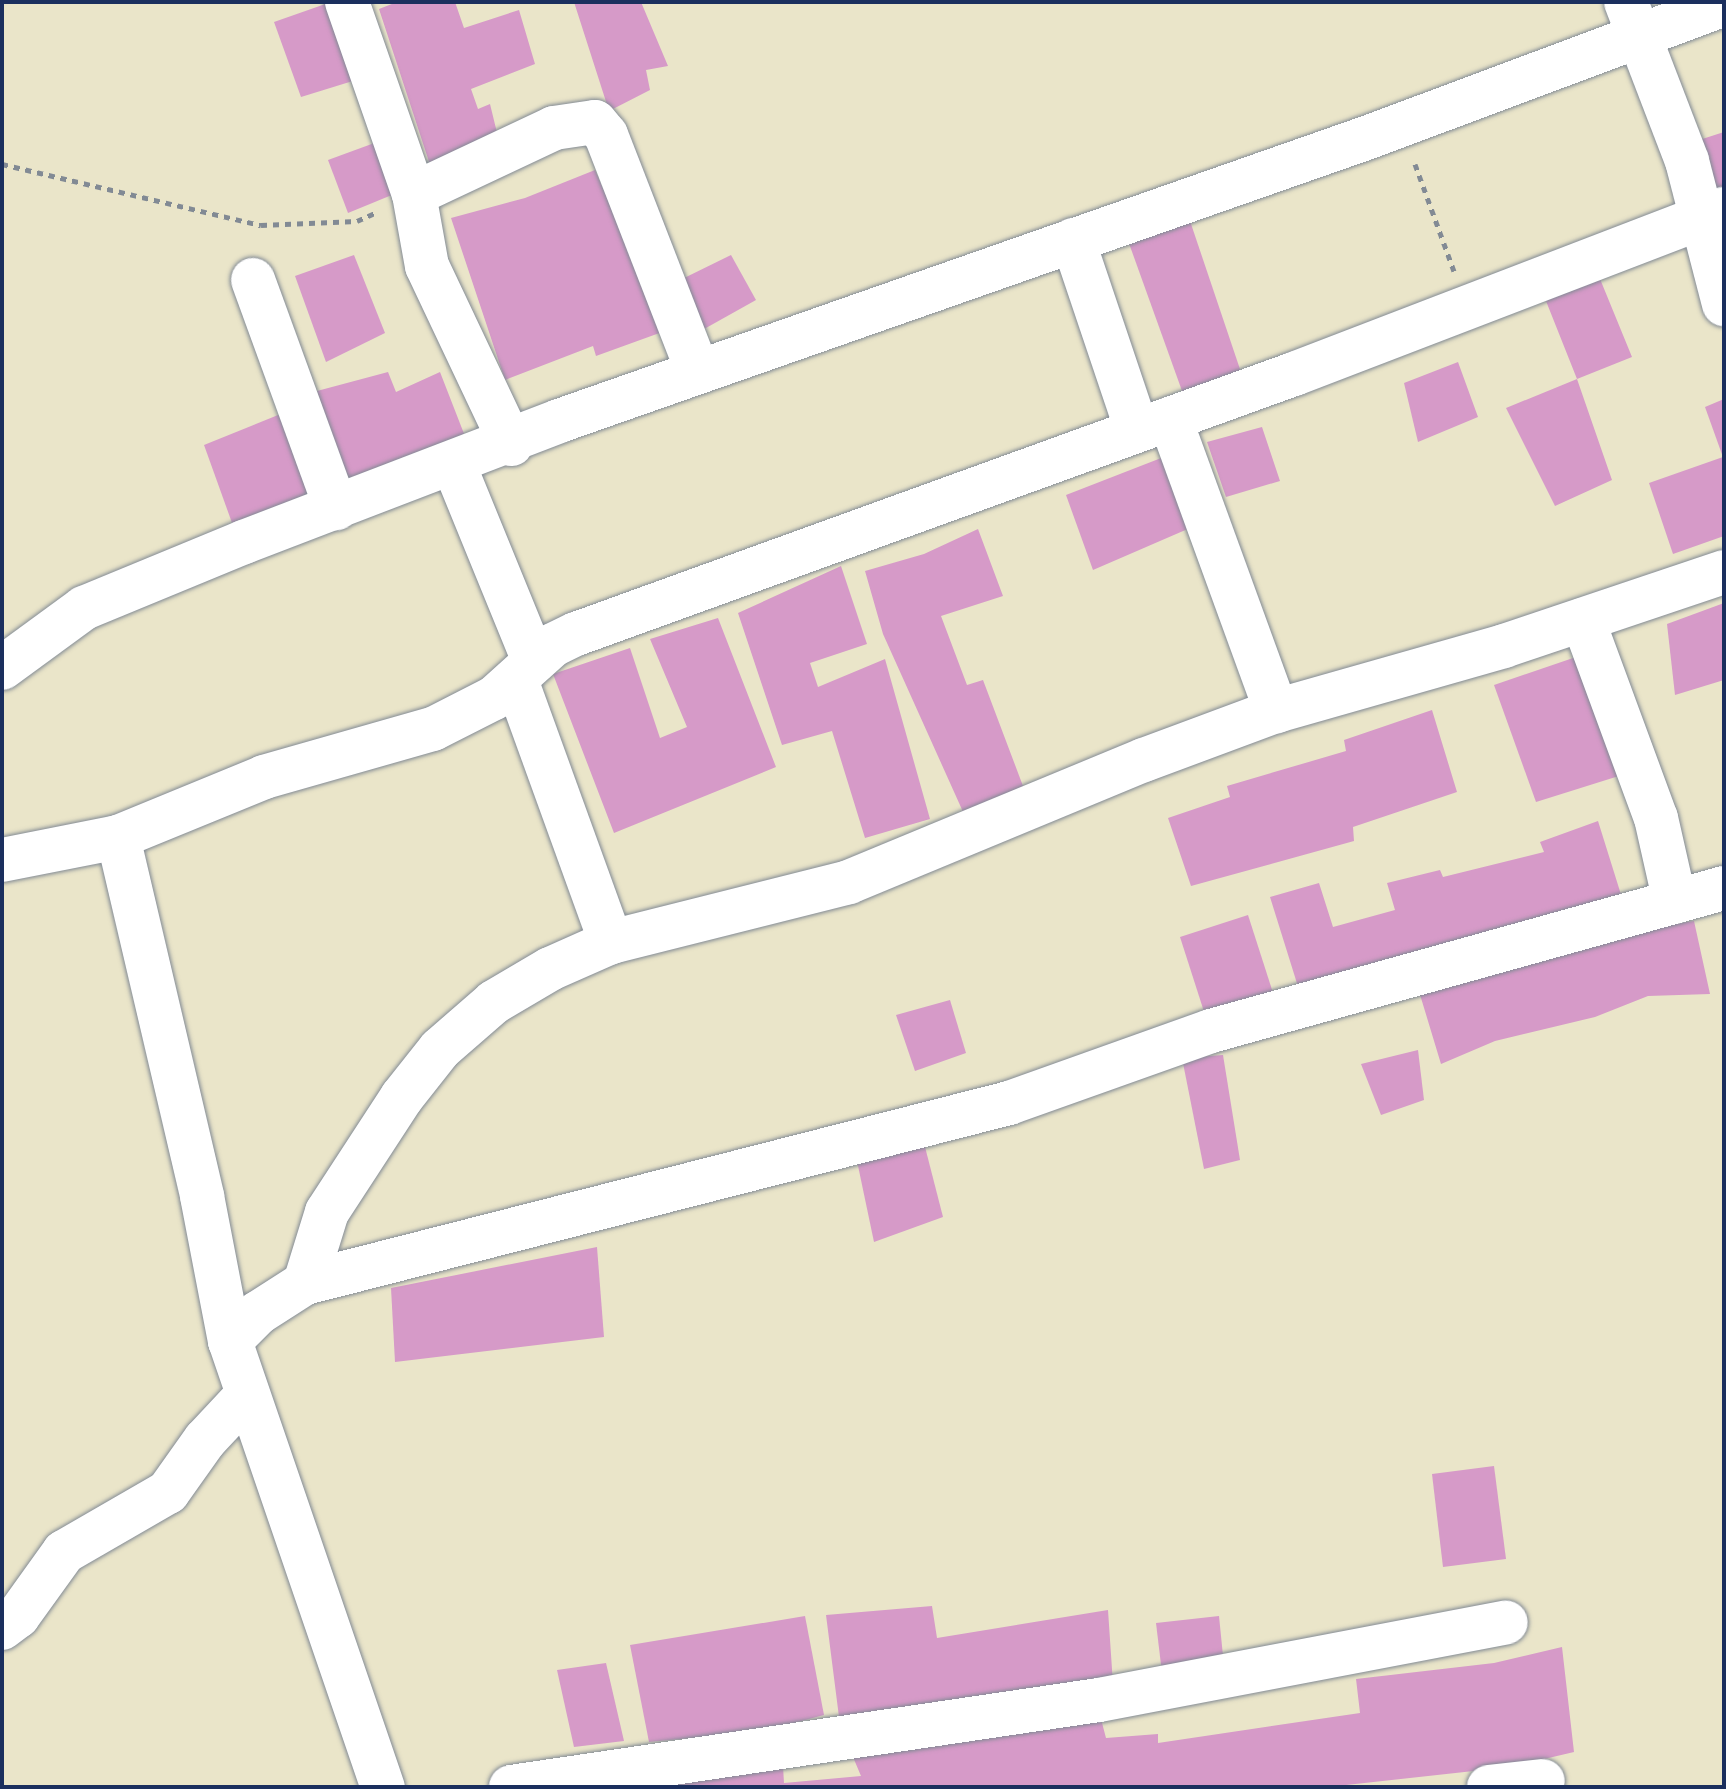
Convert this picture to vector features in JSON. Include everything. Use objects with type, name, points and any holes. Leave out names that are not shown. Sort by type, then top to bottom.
[{"type":"street","points":[[347,2],[414,194],[427,266],[511,444]]},
{"type":"street","points":[[2,668],[84,608],[336,508],[698,372],[1401,125],[1633,18],[1724,4]]},
{"type":"street","points":[[1633,18],[1714,213],[1724,304]]},
{"type":"street","points":[[414,194],[554,128],[595,122],[606,135],[698,372]]},
{"type":"street","points":[[2,860],[118,837],[264,777],[433,729],[494,698],[576,634],[1153,425],[1714,213]]},
{"type":"street","points":[[1073,240],[1276,711]]},
{"type":"street","points":[[253,280],[336,508]]},
{"type":"street","points":[[454,465],[525,671],[611,942]]},
{"type":"street","points":[[305,1283],[327,1212],[440,1049],[494,1002],[550,969],[611,942],[849,882],[1144,760],[1276,711],[1583,620],[1724,572]]},
{"type":"street","points":[[1583,620],[1656,818],[1675,902]]},
{"type":"street","points":[[118,837],[202,1196],[230,1341],[383,1787]]},
{"type":"street","points":[[230,1341],[258,1313],[305,1283],[1009,1103],[1211,1031],[1724,888]]},
{"type":"street","points":[[2,1628],[18,1616],[64,1552],[168,1492],[205,1440],[247,1395]]},
{"type":"street","points":[[511,1787],[812,1739],[1012,1715],[1506,1622]]},
{"type":"street","points":[[1489,1787],[1543,1781]]},
{"type":"path","points":[[1401,125],[1467,306]]},
{"type":"path","points":[[2,164],[261,225],[357,221],[414,194]]},
{"type":"building","points":[[331,2],[356,80],[301,97],[274,22]]},
{"type":"building","points":[[397,2],[455,2],[464,28],[519,10],[535,64],[471,89],[478,109],[490,104],[500,145],[433,174],[379,9]]},
{"type":"building","points":[[574,2],[641,2],[668,66],[646,70],[650,90],[609,111]]},
{"type":"building","points":[[1724,132],[1724,200],[1716,203],[1696,141]]},
{"type":"building","points":[[388,138],[404,190],[348,213],[328,160]]},
{"type":"building","points":[[595,170],[665,331],[596,356],[593,346],[505,380],[451,218],[525,198]]},
{"type":"building","points":[[1188,215],[1245,384],[1186,402],[1126,235]]},
{"type":"building","points":[[354,255],[385,333],[326,362],[295,276]]},
{"type":"building","points":[[731,255],[756,300],[697,333],[676,282]]},
{"type":"building","points":[[1598,274],[1632,357],[1577,379],[1544,296]]},
{"type":"building","points":[[1458,362],[1478,417],[1418,442],[1404,383]]},
{"type":"building","points":[[388,372],[396,392],[440,372],[468,444],[350,492],[317,391]]},
{"type":"building","points":[[1577,379],[1612,480],[1555,506],[1506,408]]},
{"type":"building","points":[[1724,399],[1724,460],[1705,407]]},
{"type":"building","points":[[283,413],[317,504],[236,534],[204,445]]},
{"type":"building","points":[[1262,427],[1280,481],[1226,497],[1207,442]]},
{"type":"building","points":[[1174,453],[1197,525],[1093,570],[1066,495]]},
{"type":"building","points":[[1723,457],[1724,536],[1673,554],[1649,483]]},
{"type":"building","points":[[978,529],[1003,596],[941,616],[967,685],[983,680],[1026,794],[964,814],[883,634],[865,571],[924,554]]},
{"type":"building","points":[[841,566],[867,644],[810,663],[818,687],[885,659],[930,819],[865,838],[832,731],[782,745],[738,613]]},
{"type":"building","points":[[1724,603],[1724,680],[1675,695],[1667,624]]},
{"type":"building","points":[[718,618],[776,767],[614,833],[553,674],[630,648],[660,738],[687,727],[650,639]]},
{"type":"building","points":[[1576,657],[1622,775],[1536,802],[1494,685]]},
{"type":"building","points":[[1432,710],[1457,792],[1353,827],[1354,841],[1191,886],[1168,818],[1230,797],[1227,786],[1346,751],[1344,740]]},
{"type":"building","points":[[1598,821],[1623,901],[1300,993],[1270,897],[1319,883],[1333,927],[1395,910],[1387,883],[1440,870],[1443,877],[1544,852],[1540,842]]},
{"type":"building","points":[[1248,915],[1275,999],[1207,1021],[1180,937]]},
{"type":"building","points":[[1694,921],[1710,994],[1648,996],[1595,1017],[1495,1041],[1441,1064],[1418,988],[1634,930]]},
{"type":"building","points":[[950,1000],[966,1053],[915,1071],[896,1015]]},
{"type":"building","points":[[1418,1050],[1424,1100],[1381,1115],[1361,1064]]},
{"type":"building","points":[[1223,1055],[1240,1160],[1204,1169],[1182,1058]]},
{"type":"building","points":[[924,1143],[943,1217],[874,1242],[857,1161]]},
{"type":"building","points":[[597,1247],[604,1337],[395,1362],[391,1288]]},
{"type":"building","points":[[1494,1466],[1506,1559],[1443,1567],[1432,1474]]},
{"type":"building","points":[[932,1606],[937,1638],[1108,1610],[1113,1684],[839,1717],[826,1615]]},
{"type":"building","points":[[805,1616],[824,1715],[764,1731],[649,1742],[630,1645]]},
{"type":"building","points":[[1219,1616],[1224,1666],[1162,1673],[1156,1623]]},
{"type":"building","points":[[1562,1647],[1574,1752],[1510,1767],[1328,1787],[637,1787],[783,1766],[784,1783],[861,1776],[853,1757],[1049,1724],[1101,1719],[1106,1738],[1158,1734],[1158,1743],[1360,1713],[1356,1679],[1494,1663]]},
{"type":"building","points":[[606,1663],[624,1741],[574,1747],[557,1670]]}]
